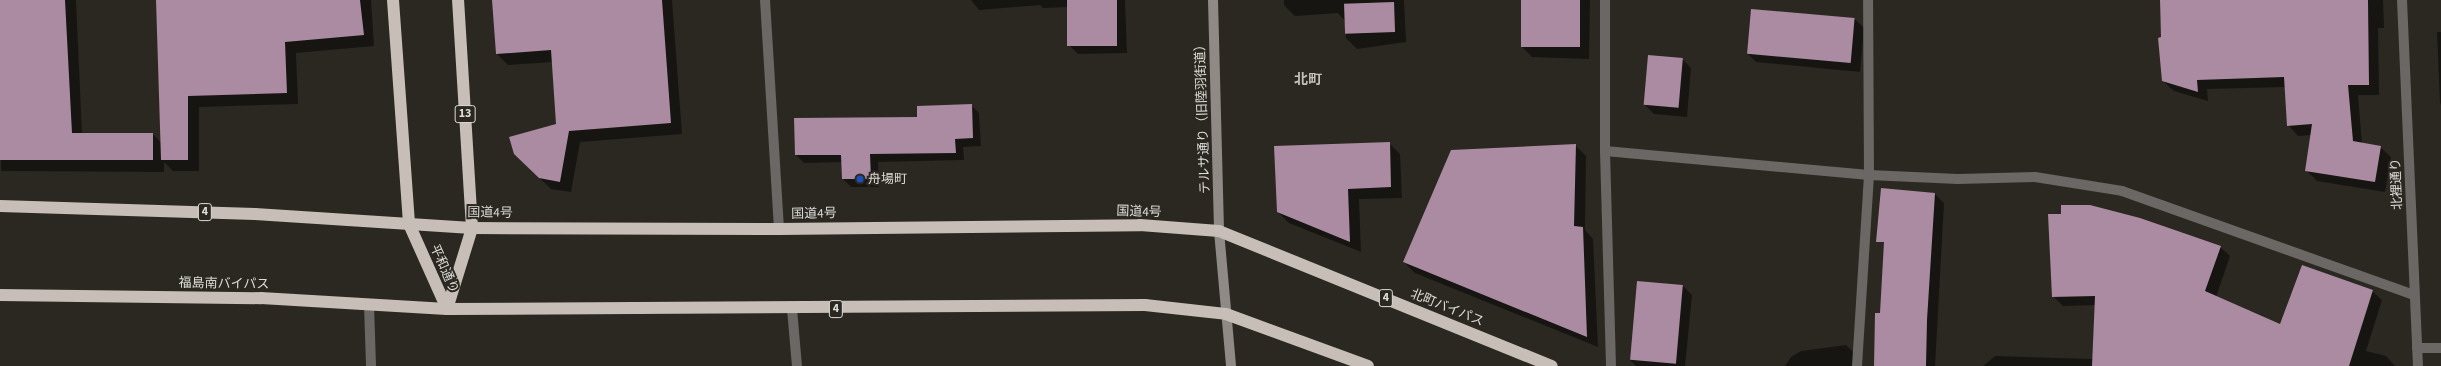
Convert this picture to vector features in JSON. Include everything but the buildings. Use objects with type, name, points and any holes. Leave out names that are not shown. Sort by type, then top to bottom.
[{"type":"highway","name":"平和通り","points":[[393,0],[409,224],[447,309]]},
{"type":"highway","name":"平和通り","points":[[447,309],[472,228],[458,0]]},
{"type":"highway","name":"4","points":[[0,206],[255,214],[409,224]]},
{"type":"highway","name":"国道4号","points":[[409,224],[472,228],[779,228],[1140,225],[1219,231]]},
{"type":"highway","name":"北町バイパス","points":[[1219,231],[1552,366]]},
{"type":"highway","name":"福島南バイパス","points":[[0,295],[261,298],[447,309]]},
{"type":"highway","name":"4","points":[[447,309],[792,309],[1145,306],[1226,314],[1368,366]]},
{"type":"street","points":[[765,0],[779,228]]},
{"type":"street","name":"テルサ通り（旧陸羽街道）","points":[[1213,0],[1219,231],[1231,366]]},
{"type":"street","points":[[1605,0],[1605,151],[1611,366]]},
{"type":"street","points":[[1857,366],[1869,175],[1868,0]]},
{"type":"street","name":"北裡通り","points":[[2402,0],[2418,366]]},
{"type":"street","points":[[1605,151],[1869,175],[1958,179],[2035,177],[2122,191],[2414,295]]},
{"type":"street","points":[[369,305],[371,366]]},
{"type":"street","points":[[792,309],[797,366]]},
{"type":"street","points":[[2417,348],[2441,348]]},
{"type":"place","name":"舟場町","points":[[860,179]]},
{"type":"district","name":"北町","points":[[1308,80]]}]
